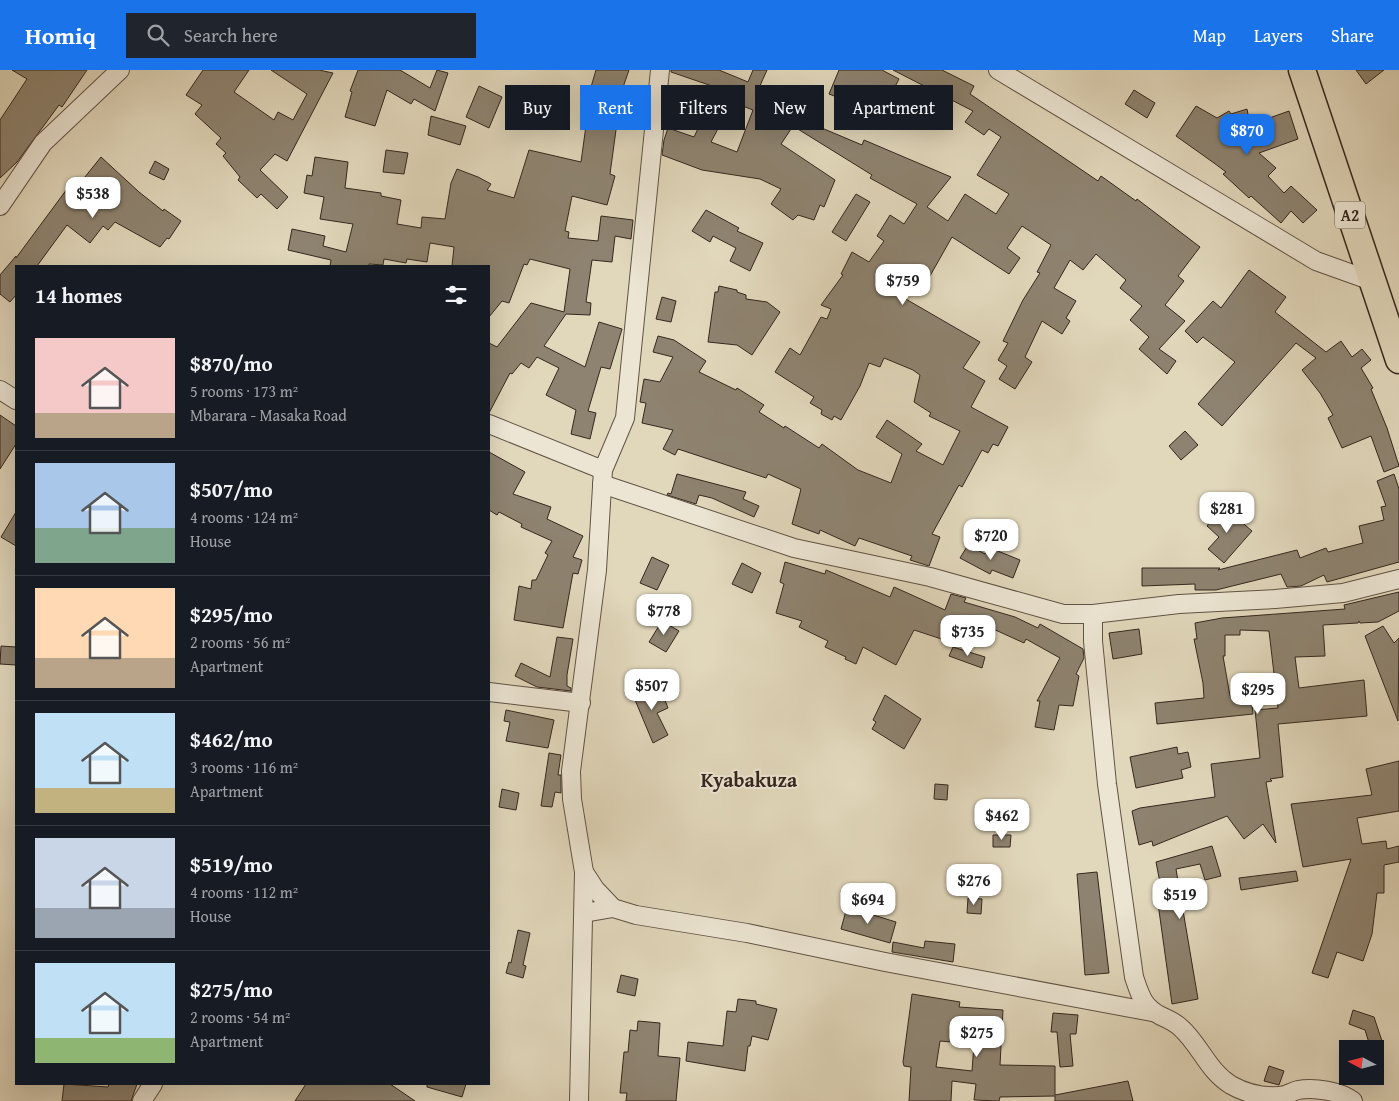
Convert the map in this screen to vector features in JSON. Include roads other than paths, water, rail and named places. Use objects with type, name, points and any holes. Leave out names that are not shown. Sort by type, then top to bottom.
[{"type":"highway","name":"A2","points":[[1302,70],[1399,360]]},
{"type":"street","points":[[0,206],[42,143],[120,70]]},
{"type":"street","points":[[579,1101],[584,872],[572,799],[571,771],[582,702],[597,570],[603,477],[625,418],[660,70]]},
{"type":"street","points":[[998,70],[1316,261],[1372,281]]},
{"type":"street","points":[[0,390],[15,399]]},
{"type":"street","points":[[490,424],[603,477],[794,548],[930,577],[1063,614],[1093,614],[1180,604],[1343,593],[1399,579]]},
{"type":"street","points":[[1093,614],[1093,641],[1107,784],[1134,977],[1141,1001],[1152,1012]]},
{"type":"street","points":[[490,692],[582,702]]},
{"type":"street","points":[[584,872],[613,908]]},
{"type":"street","points":[[584,913],[613,908],[636,915],[747,933],[885,962],[1152,1012],[1181,1027],[1209,1066],[1229,1084],[1243,1091],[1266,1096],[1282,1096],[1298,1090],[1312,1090],[1340,1094],[1353,1101]]},
{"type":"street","points":[[142,1101],[152,1085]]},
{"type":"district","name":"Kyabakuza","points":[[749,780]]}]
